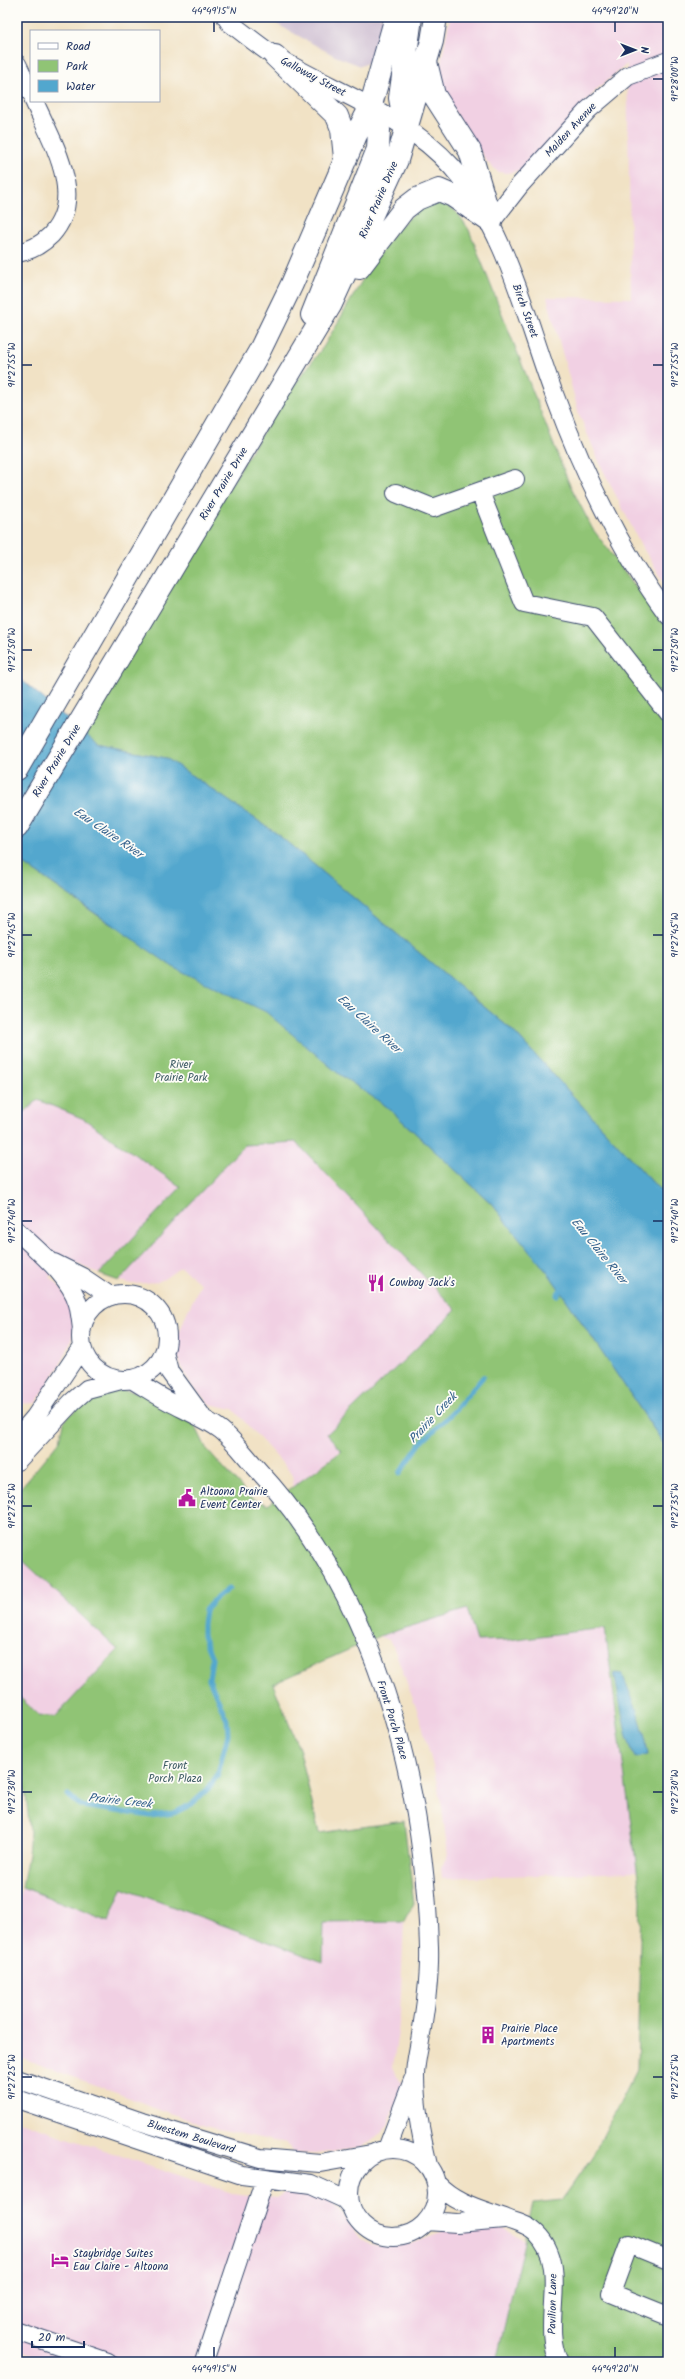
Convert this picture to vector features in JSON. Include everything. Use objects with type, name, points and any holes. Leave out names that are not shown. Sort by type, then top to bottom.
[{"type":"main road","points":[[17,769],[181,489],[259,352],[292,284],[345,158],[370,108],[396,17]]},
{"type":"main road","points":[[406,128],[400,98],[411,17]]},
{"type":"main road","points":[[406,128],[426,61],[436,17]]},
{"type":"main road","points":[[275,56],[337,116],[342,129],[345,158]]},
{"type":"main road","points":[[426,61],[434,95],[470,151],[491,222]]},
{"type":"main road","points":[[293,368],[335,252],[378,149],[379,130],[370,108]]},
{"type":"main road","name":"River Prairie Drive","points":[[17,827],[331,304],[397,160],[406,128]]},
{"type":"main road","points":[[331,304],[404,208],[417,199],[439,190],[453,196],[491,222]]},
{"type":"street","name":"Galloway Street","points":[[226,17],[230,23],[275,56],[406,128]]},
{"type":"street","name":"Malden Avenue","points":[[491,222],[520,185],[588,110],[628,76],[668,61]]},
{"type":"street","points":[[17,64],[30,91]]},
{"type":"street","points":[[17,253],[42,244],[56,229],[65,210],[67,190],[63,171],[34,102]]},
{"type":"street","name":"Birch Street","points":[[406,128],[450,166],[473,194],[491,222],[522,301],[576,451],[617,537],[642,579],[668,615]]},
{"type":"street","points":[[396,493],[433,508],[515,479]]},
{"type":"street","points":[[480,492],[524,603],[593,617],[668,713]]},
{"type":"street","points":[[17,1231],[59,1272],[78,1303],[82,1338],[88,1360],[97,1370],[109,1377],[127,1380]]},
{"type":"street","points":[[48,1260],[82,1277],[110,1296]]},
{"type":"street","points":[[17,1438],[35,1417],[82,1338],[91,1309],[100,1301],[110,1296],[123,1294],[147,1300],[156,1308],[163,1318],[166,1330],[164,1352],[169,1371],[205,1421]]},
{"type":"street","points":[[17,1461],[72,1402],[87,1390],[111,1381],[127,1380],[151,1370],[164,1352]]},
{"type":"street","name":"Front Porch Place","points":[[127,1380],[221,1431],[279,1493],[300,1521],[358,1624],[387,1700],[413,1797],[423,1865],[427,1920],[428,1980],[415,2076],[418,2126],[428,2165]]},
{"type":"street","name":"Front Porch Place","points":[[379,2151],[415,2076]]},
{"type":"street","name":"Bluestem Boulevard","points":[[17,2079],[142,2122],[260,2158],[320,2163],[379,2151],[402,2149],[417,2155],[428,2165],[437,2184],[438,2197],[434,2210],[427,2221],[417,2230],[405,2236],[392,2237],[379,2235],[367,2228],[358,2219],[344,2199],[312,2184],[242,2175],[181,2156],[17,2100]]},
{"type":"street","points":[[351,2207],[349,2192],[352,2177],[359,2164],[379,2151]]},
{"type":"street","points":[[204,2362],[265,2179]]},
{"type":"street","name":"Pavilion Lane","points":[[437,2184],[461,2203],[530,2228],[538,2234],[545,2244],[551,2259],[554,2278],[552,2338],[554,2351],[559,2362]]},
{"type":"street","name":"Pavilion Lane","points":[[427,2221],[457,2223],[508,2219]]},
{"type":"street","points":[[668,2260],[629,2244],[611,2293],[668,2316]]},
{"type":"street","points":[[17,2330],[108,2362]]},
{"type":"shaded area","points":[[264,17],[387,17],[375,53],[369,62],[361,66],[335,56]]},
{"type":"shaded area","points":[[450,17],[668,17],[668,588],[641,545],[601,466],[579,414],[547,297],[631,298],[627,64],[597,89],[533,164],[520,170],[508,173],[498,172],[487,162],[442,92],[440,68]]},
{"type":"shaded area","points":[[37,1100],[84,1119],[181,1187],[99,1274],[66,1258],[50,1277],[62,1289],[70,1304],[74,1329],[64,1358],[36,1403],[17,1404],[17,1119]]},
{"type":"shaded area","points":[[296,1142],[456,1310],[328,1434],[342,1450],[292,1487],[293,1475],[233,1409],[210,1404],[191,1385],[182,1368],[177,1353],[177,1339],[187,1312],[201,1284],[181,1267],[157,1282],[133,1284],[119,1281],[244,1144]]},
{"type":"shaded area","points":[[17,1555],[118,1649],[55,1717],[39,1715],[17,1695]]},
{"type":"shaded area","points":[[468,1609],[477,1641],[508,1640],[605,1628],[637,1872],[442,1878],[441,1867],[448,1857],[442,1807],[434,1770],[421,1721],[394,1648],[389,1640],[379,1636]]},
{"type":"shaded area","points":[[22,1887],[109,1921],[121,1888],[323,1961],[324,1922],[404,1921],[400,2016],[393,2067],[401,2083],[400,2092],[388,2125],[372,2141],[360,2148],[316,2154],[294,2153],[287,2144],[205,2126],[25,2059],[17,2061],[17,1901]]},
{"type":"shaded area","points":[[17,2121],[232,2193],[276,2198],[287,2191],[295,2190],[324,2199],[332,2202],[359,2236],[370,2244],[382,2246],[411,2243],[446,2230],[472,2227],[504,2228],[524,2240],[496,2362],[55,2362],[17,2349]]},
{"type":"green space","points":[[426,203],[442,204],[452,208],[460,216],[469,230],[568,481],[592,528],[668,630],[668,1199],[513,1031],[276,833],[166,758],[98,745],[80,731],[282,401],[324,346],[363,279],[396,230]]},
{"type":"green space","points":[[17,859],[107,922],[266,1011],[339,1074],[386,1106],[491,1203],[551,1277],[668,1450],[668,2362],[496,2362],[533,2203],[562,2200],[593,2155],[637,2069],[641,1900],[605,1628],[508,1640],[477,1641],[467,1609],[379,1636],[273,1684],[300,1751],[319,1833],[404,1821],[414,1904],[413,1906],[404,1921],[324,1922],[323,1962],[122,1888],[109,1921],[22,1887],[30,1832],[26,1796],[17,1760],[17,1695],[39,1715],[55,1717],[118,1650],[17,1555],[17,1492],[60,1441],[64,1422],[96,1393],[118,1390],[143,1393],[180,1412],[196,1427],[206,1448],[251,1498],[268,1505],[342,1451],[327,1434],[456,1310],[296,1142],[244,1145],[119,1281],[99,1274],[181,1187],[84,1119],[38,1100],[17,1119]]},
{"type":"water","name":"Eau Claire River","points":[[17,676],[98,745],[166,758],[276,833],[513,1031],[668,1199],[668,1450],[551,1277],[491,1203],[386,1106],[339,1074],[266,1012],[173,967],[17,859]]},
{"type":"water","points":[[614,1673],[622,1674],[638,1714],[648,1755],[635,1758],[627,1737]]},
{"type":"water","points":[[668,2157],[668,2201],[663,2192]]},
{"type":"waterway","name":"Prairie Creek","points":[[557,1295],[563,1286]]},
{"type":"waterway","name":"Prairie Creek","points":[[400,1473],[420,1444],[455,1410],[483,1377]]},
{"type":"waterway","name":"Prairie Creek","points":[[68,1795],[81,1806],[151,1816],[174,1813],[192,1804],[208,1789],[218,1774],[228,1734],[227,1720],[209,1679],[212,1658],[203,1636],[203,1624],[205,1610],[214,1600],[229,1588]]},
{"type":"place","name":"Cowboy Jack's","points":[[376,1283]]},
{"type":"place","name":"Altoona Prairie Event Center","points":[[187,1498]]},
{"type":"place","name":"Prairie Place Apartments","points":[[488,2035]]},
{"type":"place","name":"Staybridge Suites Eau Claire - Altoona","points":[[60,2260]]},
{"type":"park label","name":"River Prairie Park","points":[[181,1071]]},
{"type":"park label","name":"Front Porch Plaza","points":[[175,1772]]}]
